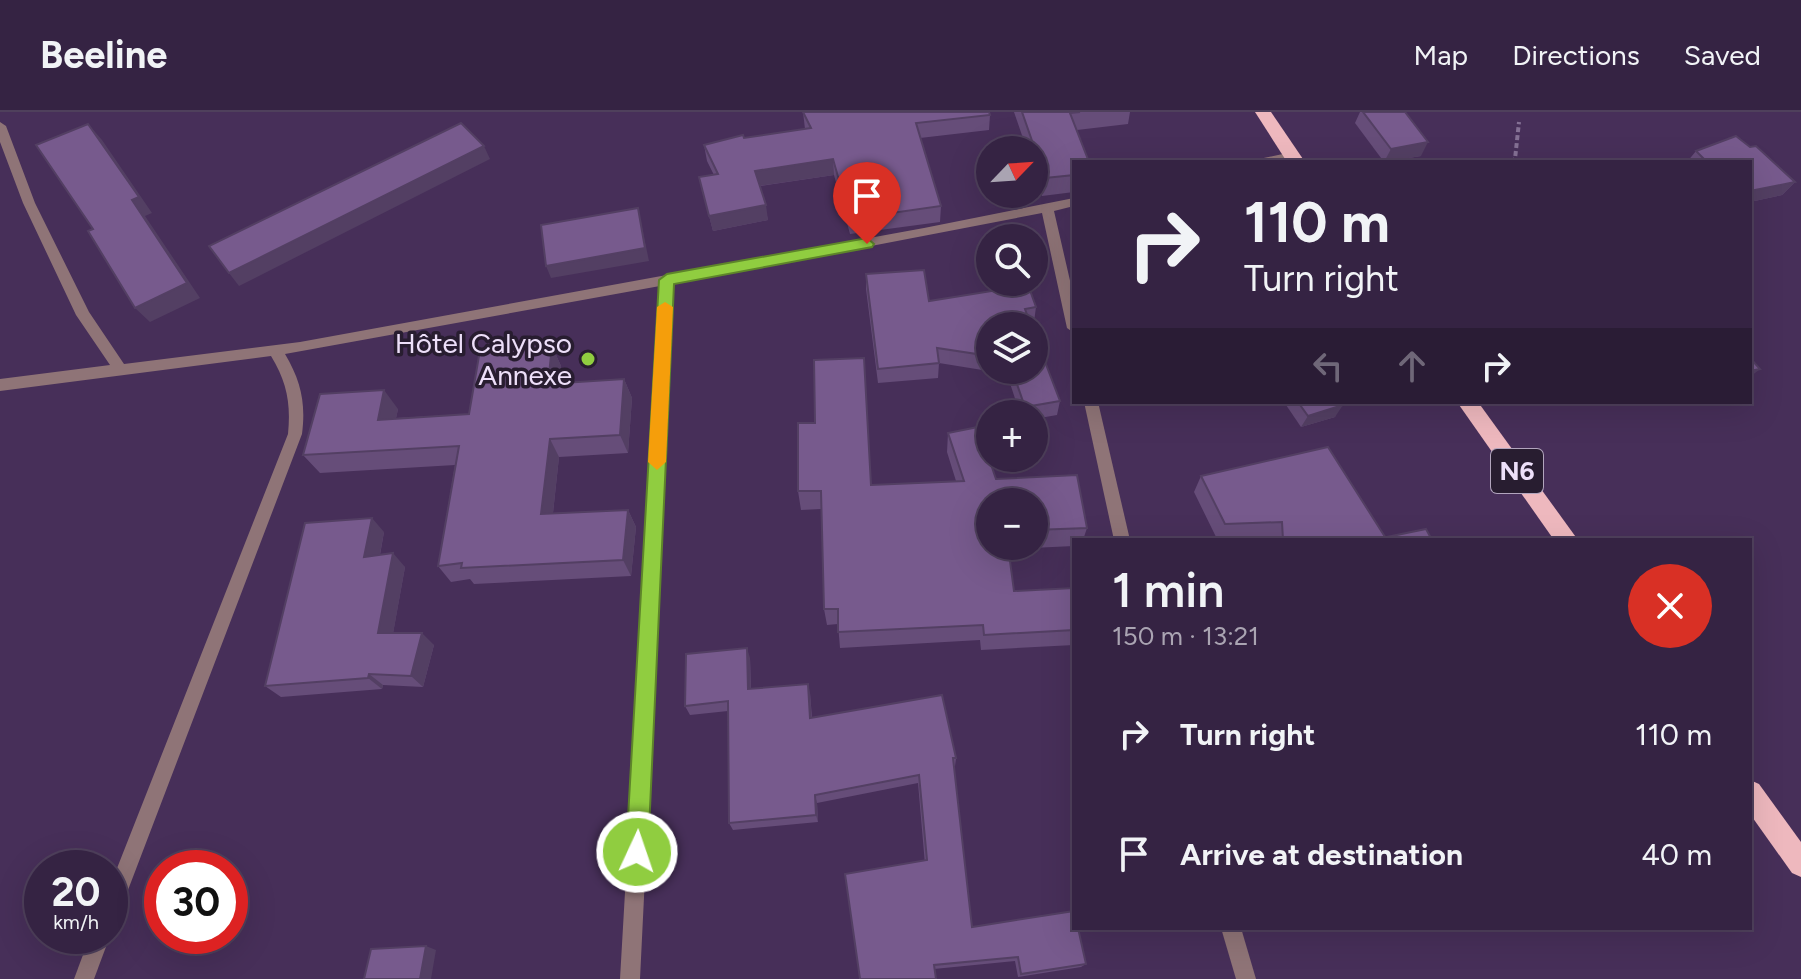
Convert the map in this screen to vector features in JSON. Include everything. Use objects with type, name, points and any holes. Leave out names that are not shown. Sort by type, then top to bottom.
[{"type":"highway","points":[[1263,112],[1294,159]]},
{"type":"highway","name":"N6","points":[[1468,404],[1566,538]]},
{"type":"highway","points":[[1752,796],[1801,864]]},
{"type":"street","points":[[0,126],[29,203],[83,315],[120,369]]},
{"type":"street","points":[[1048,208],[1072,202]]},
{"type":"street","points":[[0,385],[275,350],[1047,208],[1072,319]]},
{"type":"street","points":[[630,979],[667,280]]},
{"type":"street","points":[[128,865],[295,434],[299,405],[295,382],[275,350]]},
{"type":"street","points":[[1091,404],[1122,538]]},
{"type":"street","points":[[1232,930],[1246,979]]},
{"type":"street","points":[[84,979],[93,954]]},
{"type":"path","points":[[1514,160],[1519,122]]},
{"type":"building","points":[[803,112],[989,112],[990,115],[916,123],[941,206],[850,219],[833,159],[755,171],[766,205],[709,216],[699,177],[718,174],[704,145],[743,135],[744,138],[811,128]]},
{"type":"building","points":[[1022,112],[1080,112],[1070,113],[1088,160],[1072,160],[1072,175],[1048,178],[1048,136],[1030,136]]},
{"type":"building","points":[[1363,112],[1405,112],[1428,142],[1391,149]]},
{"type":"building","points":[[461,123],[484,146],[229,273],[209,246]]},
{"type":"building","points":[[88,124],[139,197],[132,200],[187,283],[135,308],[88,231],[93,229],[36,145]]},
{"type":"building","points":[[1736,136],[1750,147],[1756,146],[1795,182],[1752,191],[1752,160],[1705,160],[1696,151]]},
{"type":"building","points":[[638,208],[645,248],[546,266],[541,225]]},
{"type":"building","points":[[924,270],[929,301],[976,294],[976,296],[1032,296],[1036,307],[1025,309],[1026,312],[976,312],[976,354],[937,348],[939,363],[878,369],[866,274]]},
{"type":"building","points":[[552,346],[548,384],[624,379],[620,435],[550,439],[541,514],[628,510],[623,560],[461,568],[462,563],[438,566],[459,446],[303,455],[320,394],[384,390],[378,420],[469,414],[480,350]]},
{"type":"building","points":[[864,358],[871,485],[964,481],[948,433],[976,427],[976,472],[994,472],[996,479],[1077,475],[1087,528],[1048,529],[1048,488],[976,488],[976,560],[1010,560],[1014,591],[1072,588],[1072,630],[984,635],[983,625],[838,632],[838,609],[824,609],[821,491],[798,491],[798,423],[815,423],[814,360]]},
{"type":"building","points":[[1752,360],[1760,369],[1752,371]]},
{"type":"building","points":[[1048,370],[1060,401],[1023,400],[1017,384],[1048,384]]},
{"type":"building","points":[[1299,404],[1343,405],[1308,416]]},
{"type":"building","points":[[1328,447],[1386,538],[1283,538],[1282,522],[1225,524],[1201,476]]},
{"type":"building","points":[[372,518],[364,557],[393,553],[378,633],[422,633],[411,676],[369,674],[368,678],[265,686],[305,523]]},
{"type":"building","points":[[1426,529],[1431,538],[1388,538]]},
{"type":"building","points":[[747,648],[748,689],[808,684],[810,718],[942,695],[956,758],[953,758],[972,927],[1072,911],[1072,930],[1078,930],[1086,964],[1021,974],[1018,957],[934,965],[936,979],[860,979],[845,874],[927,860],[919,775],[815,795],[816,815],[729,823],[728,701],[685,706],[686,654]]},
{"type":"building","points":[[426,946],[420,979],[364,979],[371,949]]},
{"type":"slow traffic","points":[[657,462],[665,307]]},
{"type":"place","name":"Hôtel Calypso Annexe","points":[[588,359]]},
{"type":"route","points":[[637,852],[667,280],[867,244]]}]
